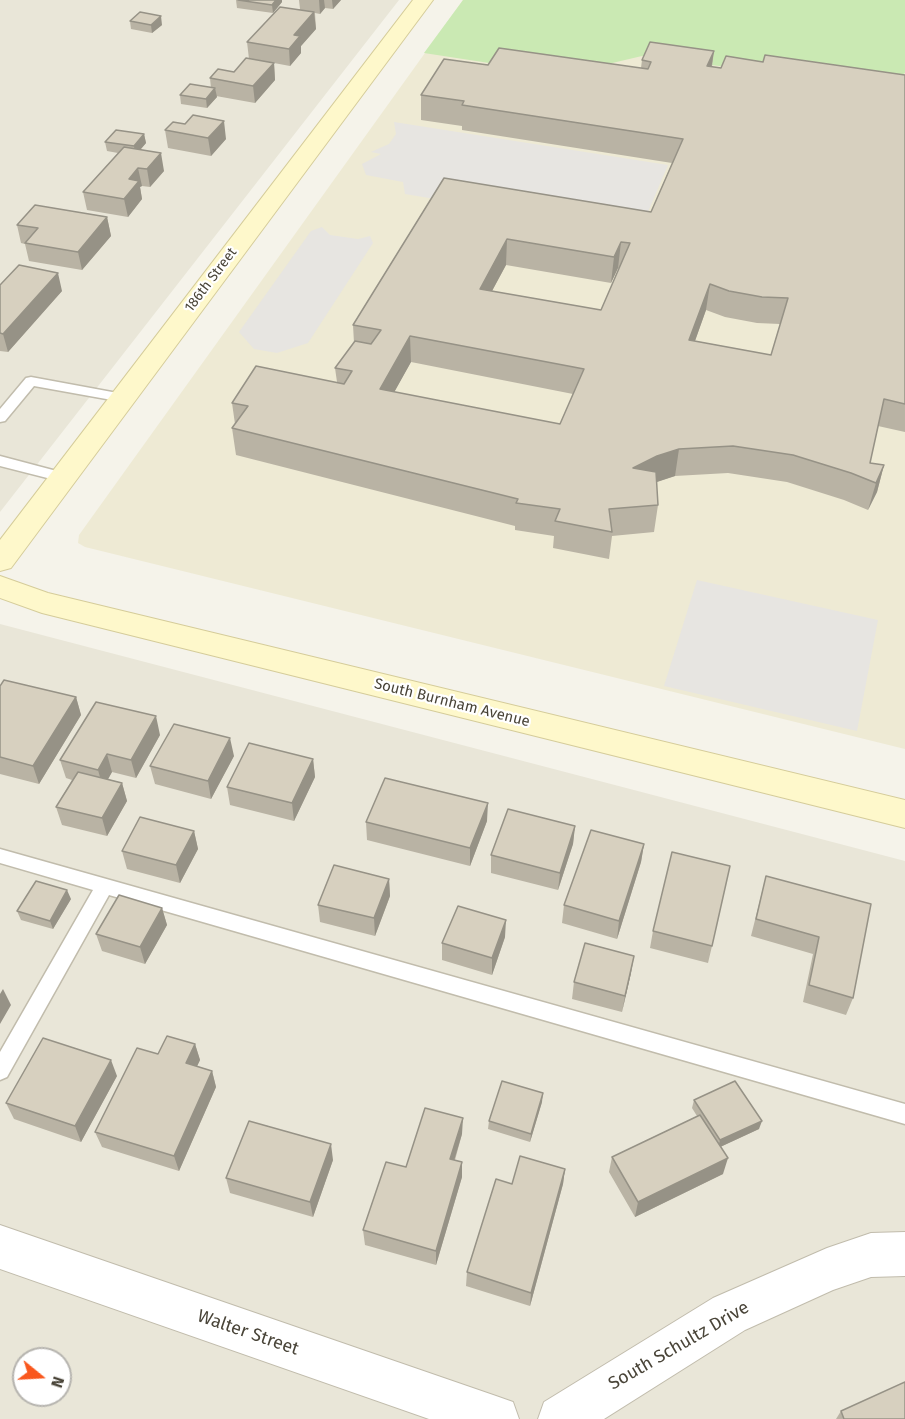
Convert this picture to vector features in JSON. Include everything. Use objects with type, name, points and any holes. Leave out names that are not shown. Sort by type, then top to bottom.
[{"type":"street","name":"186th Street","points":[[0,561],[423,0]]},
{"type":"street","name":"South Burnham Avenue","points":[[0,587],[42,602],[905,814]]},
{"type":"street","name":"Walter Street","points":[[0,1247],[496,1419]]},
{"type":"street","name":"South Schultz Drive","points":[[561,1419],[729,1314],[827,1270],[871,1255],[905,1254]]},
{"type":"lane","points":[[0,417],[31,381],[123,398]]},
{"type":"lane","points":[[0,461],[63,477]]},
{"type":"lane","points":[[0,856],[905,1114]]},
{"type":"lane","points":[[0,1071],[105,886]]},
{"type":"shaded area","points":[[0,0],[399,0],[0,512]]},
{"type":"shaded area","points":[[463,0],[905,0],[905,749],[85,547],[78,543],[79,535]]},
{"type":"shaded area","points":[[394,122],[668,165],[639,233],[405,194],[403,182],[366,175],[362,164],[381,154],[371,152],[389,144],[396,134]]},
{"type":"shaded area","points":[[322,227],[330,235],[358,239],[370,236],[373,243],[308,343],[277,353],[254,349],[239,332],[311,231]]},
{"type":"shaded area","points":[[697,580],[878,620],[857,731],[664,686]]},
{"type":"shaded area","points":[[0,624],[905,861],[905,1419],[0,1419]]},
{"type":"green space","points":[[463,0],[905,0],[905,73],[900,76],[750,70],[642,56],[574,72],[541,71],[424,53]]},
{"type":"building","points":[[238,0],[276,0],[272,5]]},
{"type":"building","points":[[280,7],[314,12],[294,35],[300,36],[289,49],[247,42]]},
{"type":"building","points":[[140,12],[161,16],[151,25],[130,21]]},
{"type":"building","points":[[650,42],[714,51],[707,66],[721,68],[726,56],[763,62],[765,55],[905,75],[905,404],[884,399],[870,463],[884,465],[876,483],[793,455],[733,446],[679,449],[657,456],[633,468],[656,472],[658,505],[609,509],[612,532],[555,521],[560,509],[516,503],[518,499],[232,428],[248,406],[232,403],[256,366],[344,384],[352,371],[335,368],[355,341],[371,344],[381,330],[353,325],[444,178],[651,212],[683,139],[462,105],[464,101],[421,95],[444,59],[488,65],[499,48],[648,69],[651,62],[642,60]],"holes":[[[507,239],[614,257],[621,242],[630,243],[601,310],[480,289]],[[710,284],[729,291],[762,297],[788,298],[771,355],[689,340]],[[410,336],[584,369],[560,424],[380,389]]]},
{"type":"building","points":[[246,58],[274,63],[253,86],[210,78],[218,69],[234,72]]},
{"type":"building","points":[[190,84],[215,88],[206,99],[180,95]]},
{"type":"building","points":[[193,115],[224,121],[208,138],[165,130],[173,122],[185,124]]},
{"type":"building","points":[[116,130],[144,134],[134,146],[105,142]]},
{"type":"building","points":[[124,147],[161,153],[147,169],[138,168],[129,179],[139,181],[124,199],[83,192]]},
{"type":"building","points":[[35,205],[107,217],[78,252],[25,243],[38,228],[17,225]]},
{"type":"building","points":[[19,265],[58,273],[3,334],[0,333],[0,285]]},
{"type":"building","points":[[4,680],[76,697],[33,766],[0,757],[0,686]]},
{"type":"building","points":[[96,702],[156,716],[131,760],[107,754],[98,770],[60,760]]},
{"type":"building","points":[[174,724],[230,738],[208,781],[150,766]]},
{"type":"building","points":[[249,743],[313,759],[292,803],[227,787]]},
{"type":"building","points":[[78,772],[122,783],[102,818],[56,807]]},
{"type":"building","points":[[385,778],[488,803],[470,848],[366,822]]},
{"type":"building","points":[[508,809],[575,826],[560,873],[491,855]]},
{"type":"building","points":[[140,817],[194,831],[176,865],[122,851]]},
{"type":"building","points":[[591,830],[644,844],[619,921],[564,905]]},
{"type":"building","points":[[672,852],[730,866],[712,946],[653,931]]},
{"type":"building","points":[[334,865],[389,879],[374,918],[318,905]]},
{"type":"building","points":[[766,876],[871,904],[853,998],[809,985],[819,937],[756,919]]},
{"type":"building","points":[[36,881],[67,890],[50,921],[17,911]]},
{"type":"building","points":[[119,895],[162,908],[140,947],[96,934]]},
{"type":"building","points":[[458,906],[506,920],[492,958],[442,943]]},
{"type":"building","points":[[585,943],[634,956],[625,996],[574,982]]},
{"type":"building","points":[[167,1036],[195,1044],[186,1063],[212,1071],[174,1156],[95,1132],[137,1048],[158,1054]]},
{"type":"building","points":[[43,1038],[111,1060],[75,1126],[6,1103]]},
{"type":"building","points":[[502,1081],[543,1093],[531,1134],[489,1121]]},
{"type":"building","points":[[735,1081],[762,1121],[720,1140],[694,1100]]},
{"type":"building","points":[[425,1108],[463,1118],[450,1159],[462,1162],[436,1251],[363,1230],[386,1162],[406,1167]]},
{"type":"building","points":[[700,1115],[728,1158],[638,1202],[612,1157]]},
{"type":"building","points":[[249,1121],[331,1144],[310,1202],[226,1178]]},
{"type":"building","points":[[520,1156],[565,1169],[531,1293],[467,1272],[496,1179],[512,1184]]},
{"type":"building","points":[[905,1382],[905,1419],[844,1419],[841,1411]]}]
